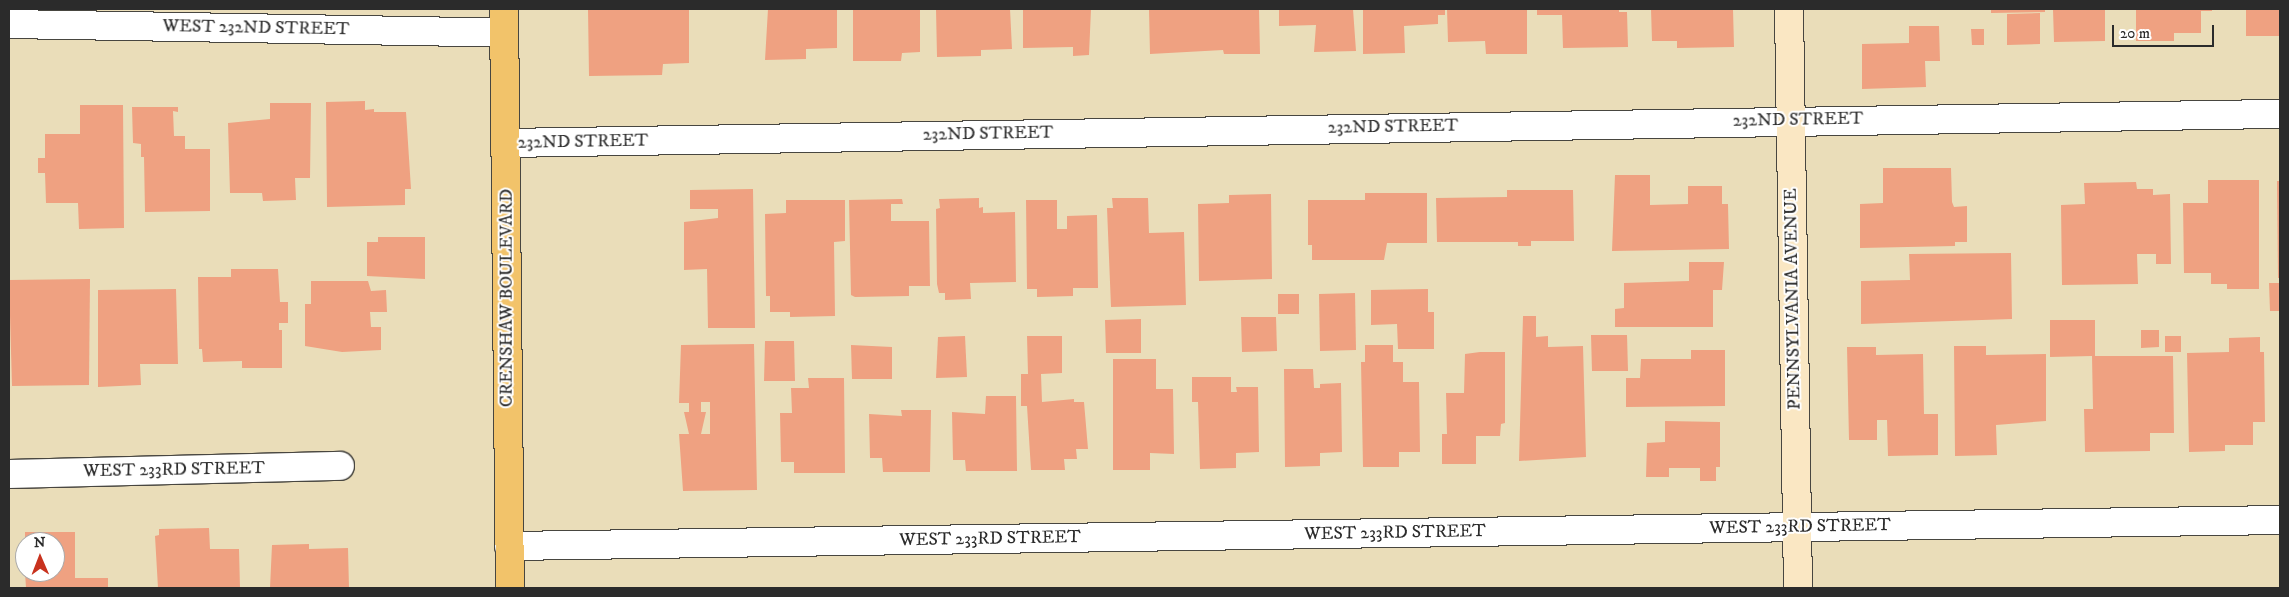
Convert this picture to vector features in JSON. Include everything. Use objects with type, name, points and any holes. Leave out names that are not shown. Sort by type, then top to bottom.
[{"type":"main road","name":"CRENSHAW BOULEVARD","points":[[504,21],[510,588]]},
{"type":"street","name":"PENNSYLVANIA AVENUE","points":[[1789,9],[1798,588]]},
{"type":"street","name":"WEST 232ND STREET","points":[[9,24],[504,21]]},
{"type":"street","name":"232ND STREET","points":[[506,143],[1790,120],[2280,114]]},
{"type":"street","name":"WEST 233RD STREET","points":[[9,474],[340,466]]},
{"type":"street","name":"WEST 233RD STREET","points":[[509,546],[2280,520]]},
{"type":"building","points":[[588,9],[689,9],[689,63],[663,64],[662,75],[589,76]]},
{"type":"building","points":[[768,9],[837,9],[837,48],[806,49],[806,59],[765,60]]},
{"type":"building","points":[[853,9],[920,9],[920,52],[902,53],[901,61],[853,61]]},
{"type":"building","points":[[936,9],[1010,9],[1012,49],[981,50],[981,56],[937,57]]},
{"type":"building","points":[[1023,9],[1091,9],[1089,55],[1073,56],[1073,47],[1023,48]]},
{"type":"building","points":[[1149,9],[1259,9],[1260,54],[1224,54],[1223,50],[1150,54]]},
{"type":"building","points":[[1279,9],[1353,9],[1356,51],[1314,52],[1316,25],[1279,26]]},
{"type":"building","points":[[1363,9],[1445,9],[1445,15],[1438,15],[1438,24],[1404,26],[1405,53],[1363,54]]},
{"type":"building","points":[[1447,9],[1527,10],[1527,54],[1486,54],[1485,41],[1448,42]]},
{"type":"building","points":[[1537,9],[1619,9],[1619,12],[1627,12],[1628,47],[1563,48],[1562,15],[1537,15]]},
{"type":"building","points":[[1651,9],[1733,9],[1734,47],[1677,48],[1677,41],[1652,41]]},
{"type":"building","points":[[1991,9],[2045,9],[2045,12],[1991,13]]},
{"type":"building","points":[[2053,9],[2105,9],[2105,41],[2054,42]]},
{"type":"building","points":[[2136,9],[2212,9],[2212,11],[2201,11],[2201,33],[2174,33],[2174,41],[2136,41]]},
{"type":"building","points":[[2246,9],[2280,9],[2280,36],[2246,36]]},
{"type":"building","points":[[2040,13],[2040,44],[2007,45],[2007,14]]},
{"type":"building","points":[[1909,26],[1939,26],[1940,61],[1925,61],[1926,87],[1862,89],[1862,44],[1909,43]]},
{"type":"building","points":[[1971,29],[1984,29],[1984,45],[1972,45]]},
{"type":"building","points":[[365,101],[365,110],[374,109],[374,112],[406,112],[411,189],[405,189],[405,205],[327,207],[326,102]]},
{"type":"building","points":[[270,103],[311,103],[310,178],[295,178],[296,200],[263,201],[262,193],[230,193],[228,123],[270,119]]},
{"type":"building","points":[[80,105],[123,105],[124,228],[79,229],[78,203],[46,203],[45,173],[38,173],[38,158],[45,158],[45,134],[80,134]]},
{"type":"building","points":[[132,107],[178,107],[178,112],[173,111],[174,136],[185,136],[185,149],[210,149],[210,211],[145,212],[144,157],[141,157],[141,144],[133,143]]},
{"type":"building","points":[[1883,168],[1951,168],[1952,202],[1954,207],[1967,206],[1967,242],[1955,242],[1955,246],[1860,248],[1860,204],[1883,203]]},
{"type":"building","points":[[1615,175],[1650,175],[1650,205],[1688,204],[1688,186],[1722,186],[1722,204],[1728,204],[1729,249],[1612,251]]},
{"type":"building","points":[[2208,180],[2259,180],[2259,289],[2227,289],[2227,284],[2211,284],[2211,273],[2184,273],[2183,203],[2208,203]]},
{"type":"building","points":[[2277,181],[2280,181],[2280,278],[2278,278]]},
{"type":"building","points":[[2136,182],[2137,189],[2153,189],[2153,195],[2170,194],[2171,264],[2156,264],[2156,254],[2137,254],[2138,284],[2062,285],[2061,205],[2085,204],[2084,183]]},
{"type":"building","points":[[753,189],[755,328],[708,328],[707,269],[684,270],[684,222],[718,218],[718,209],[690,209],[690,190]]},
{"type":"building","points":[[1507,190],[1573,190],[1574,241],[1531,241],[1531,246],[1518,246],[1518,242],[1437,242],[1436,198],[1507,197]]},
{"type":"building","points":[[1365,193],[1427,193],[1427,243],[1387,243],[1384,260],[1312,260],[1312,245],[1308,245],[1308,200],[1365,200]]},
{"type":"building","points":[[1271,194],[1272,279],[1199,281],[1198,204],[1229,203],[1229,195]]},
{"type":"building","points":[[979,198],[979,208],[983,207],[983,213],[1015,212],[1016,282],[970,283],[971,299],[945,300],[945,293],[939,293],[937,284],[936,209],[940,208],[939,199]]},
{"type":"building","points":[[1112,198],[1148,198],[1149,233],[1184,232],[1186,305],[1111,307],[1107,208],[1113,208]]},
{"type":"building","points":[[902,199],[903,204],[891,204],[891,221],[929,221],[930,286],[909,286],[909,296],[855,297],[851,295],[849,200]]},
{"type":"building","points":[[786,200],[845,200],[845,241],[834,242],[835,316],[790,317],[790,312],[770,312],[770,296],[766,296],[765,214],[786,213]]},
{"type":"building","points":[[1026,200],[1057,200],[1057,229],[1067,229],[1067,216],[1097,215],[1098,288],[1073,288],[1073,296],[1037,297],[1037,289],[1027,289]]},
{"type":"building","points":[[378,237],[425,237],[425,279],[367,276],[367,242],[378,242]]},
{"type":"building","points":[[2011,253],[2012,319],[1861,324],[1861,281],[1910,280],[1909,254]]},
{"type":"building","points":[[1689,262],[1724,262],[1722,290],[1713,290],[1713,327],[1615,327],[1615,309],[1624,308],[1624,283],[1689,281]]},
{"type":"building","points":[[231,269],[278,269],[280,302],[288,302],[288,323],[279,323],[279,330],[282,330],[282,368],[242,368],[242,361],[203,362],[202,349],[199,349],[198,277],[231,277]]},
{"type":"building","points":[[90,279],[89,385],[12,386],[9,280]]},
{"type":"building","points":[[311,281],[368,281],[371,291],[386,290],[387,312],[370,312],[371,327],[381,327],[381,350],[342,352],[305,346],[305,304],[311,304]]},
{"type":"building","points":[[2269,283],[2280,283],[2280,311],[2270,311]]},
{"type":"building","points":[[176,289],[178,364],[140,364],[141,385],[98,387],[98,290]]},
{"type":"building","points":[[1428,289],[1428,312],[1434,312],[1434,349],[1398,349],[1397,324],[1371,325],[1371,290]]},
{"type":"building","points":[[1355,293],[1356,350],[1320,351],[1319,294]]},
{"type":"building","points":[[1278,294],[1299,294],[1299,314],[1278,314]]},
{"type":"building","points":[[1523,316],[1536,316],[1536,337],[1548,336],[1548,347],[1583,346],[1586,457],[1519,461]]},
{"type":"building","points":[[1241,317],[1276,317],[1277,351],[1242,352]]},
{"type":"building","points":[[1141,319],[1141,353],[1106,353],[1105,320]]},
{"type":"building","points":[[2050,320],[2095,320],[2095,356],[2173,356],[2174,433],[2150,433],[2150,451],[2085,452],[2084,409],[2093,409],[2092,356],[2050,357]]},
{"type":"building","points":[[2141,330],[2159,330],[2159,347],[2141,348]]},
{"type":"building","points":[[1591,335],[1627,335],[1628,371],[1592,371]]},
{"type":"building","points":[[965,336],[967,377],[936,378],[938,337]]},
{"type":"building","points":[[1027,336],[1062,336],[1062,373],[1041,374],[1042,402],[1074,399],[1074,402],[1084,402],[1088,449],[1076,449],[1077,459],[1064,459],[1065,470],[1031,470],[1027,406],[1021,406],[1021,374],[1028,374]]},
{"type":"building","points":[[2165,336],[2181,336],[2181,352],[2165,352]]},
{"type":"building","points":[[2260,337],[2260,352],[2264,352],[2265,422],[2253,422],[2253,445],[2225,445],[2225,451],[2189,452],[2187,353],[2229,352],[2229,338]]},
{"type":"building","points":[[765,341],[794,341],[795,381],[764,381]]},
{"type":"building","points":[[754,344],[757,490],[683,491],[679,434],[689,434],[684,412],[689,412],[689,403],[679,403],[681,345]],"holes":[[[701,402],[710,402],[710,434],[701,434],[706,412],[701,412]]]},
{"type":"building","points":[[851,345],[892,347],[892,379],[852,379]]},
{"type":"building","points":[[1365,345],[1393,345],[1393,362],[1403,362],[1403,382],[1419,382],[1420,452],[1399,452],[1399,467],[1363,467],[1361,362],[1365,362]]},
{"type":"building","points":[[1954,346],[1986,346],[1986,355],[2046,354],[2046,421],[1996,425],[1997,455],[1955,456]]},
{"type":"building","points":[[1847,347],[1876,347],[1876,355],[1923,354],[1924,414],[1938,414],[1938,455],[1888,456],[1887,420],[1877,420],[1877,440],[1849,440]]},
{"type":"building","points":[[1691,350],[1725,350],[1725,406],[1626,407],[1626,378],[1640,378],[1641,359],[1691,359]]},
{"type":"building","points":[[1505,352],[1505,423],[1501,424],[1500,436],[1476,436],[1476,464],[1442,464],[1442,434],[1447,434],[1446,393],[1464,393],[1465,354]]},
{"type":"building","points":[[1113,359],[1156,359],[1156,389],[1173,389],[1174,454],[1150,453],[1150,470],[1113,470]]},
{"type":"building","points":[[1284,369],[1313,369],[1314,388],[1320,388],[1320,384],[1341,383],[1342,452],[1320,453],[1320,466],[1285,467]]},
{"type":"building","points":[[1192,377],[1231,377],[1231,392],[1237,392],[1236,387],[1258,387],[1259,452],[1236,453],[1236,468],[1200,469],[1198,402],[1192,402]]},
{"type":"building","points":[[808,378],[844,378],[845,473],[794,473],[794,462],[781,462],[780,413],[792,413],[791,388],[809,388]]},
{"type":"building","points":[[986,396],[1016,396],[1017,471],[966,471],[965,460],[953,460],[952,412],[985,414]]},
{"type":"building","points":[[901,410],[931,410],[930,472],[883,472],[882,458],[870,458],[869,414],[902,416]]},
{"type":"building","points":[[1665,421],[1720,422],[1720,467],[1716,467],[1716,481],[1700,481],[1700,468],[1669,468],[1669,477],[1646,477],[1647,443],[1665,442]]},
{"type":"building","points":[[209,528],[210,549],[239,549],[240,588],[158,588],[155,536],[159,535],[159,529]]},
{"type":"building","points":[[65,532],[75,532],[75,578],[108,578],[108,588],[26,588],[26,582],[65,582]]},
{"type":"building","points":[[309,544],[309,549],[348,548],[349,588],[270,588],[272,545]]}]
